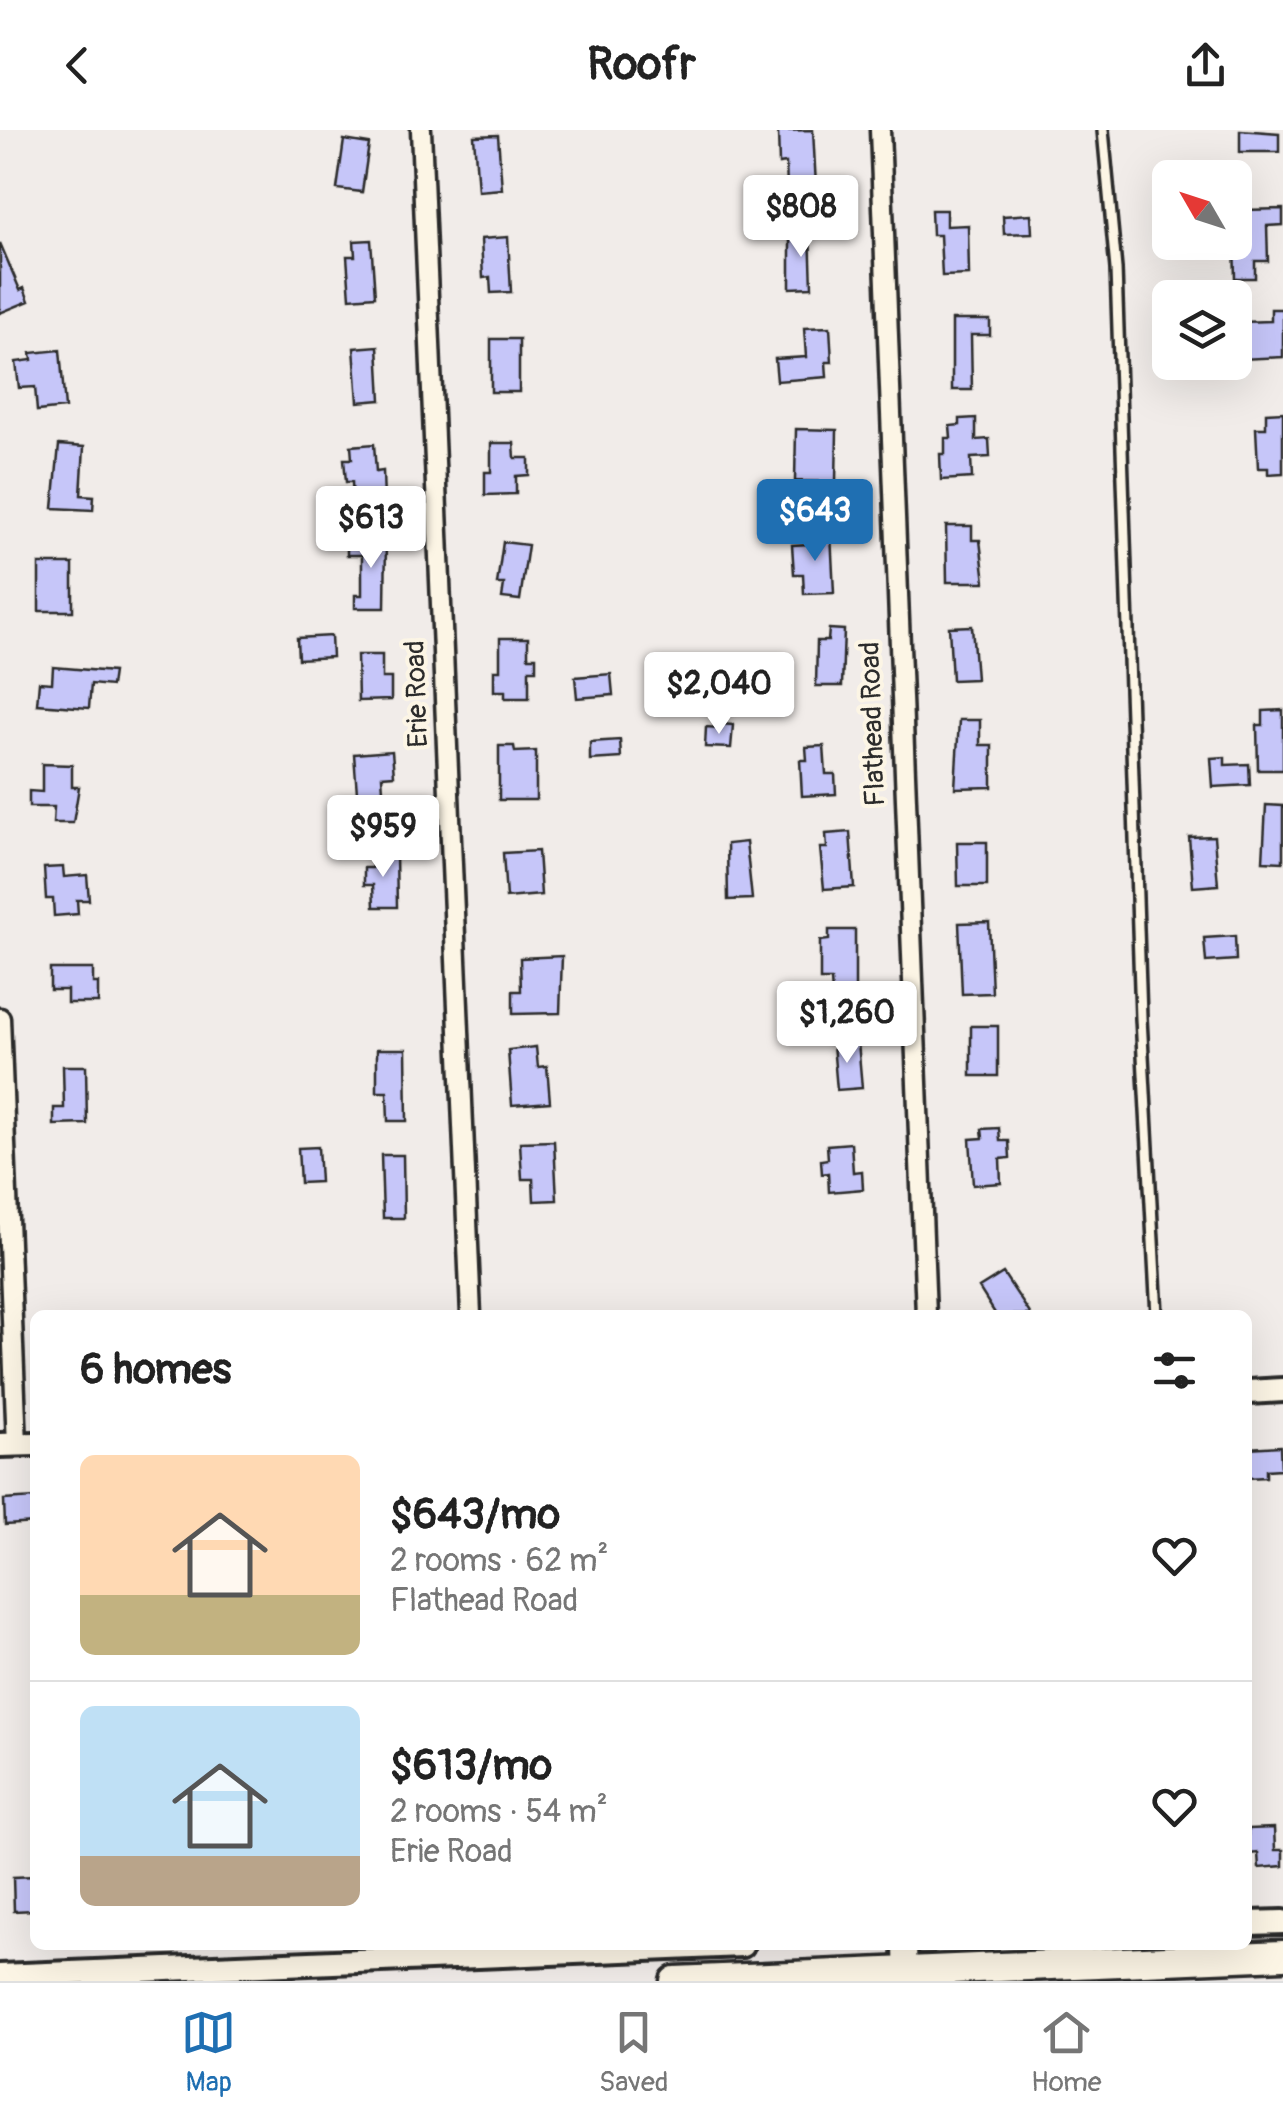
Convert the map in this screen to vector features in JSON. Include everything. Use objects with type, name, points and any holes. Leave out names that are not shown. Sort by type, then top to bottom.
[{"type":"main road","points":[[675,1981],[906,1965],[1283,1955]]},
{"type":"street","name":"Erie Road","points":[[421,130],[471,1310]]},
{"type":"street","name":"Flathead Road","points":[[880,130],[926,1310]]},
{"type":"street","points":[[0,1018],[17,1445]]},
{"type":"street","points":[[1252,1392],[1283,1390]]},
{"type":"street","points":[[1252,1923],[1283,1922]]},
{"type":"street","points":[[0,1976],[556,1950]]},
{"type":"lane","points":[[1102,130],[1116,269],[1140,1018],[1157,1310]]},
{"type":"building","points":[[813,130],[816,186],[787,187],[786,163],[779,164],[778,131]]},
{"type":"building","points":[[1240,130],[1279,133],[1279,152],[1240,152]]},
{"type":"building","points":[[498,135],[502,189],[478,191],[474,136]]},
{"type":"building","points":[[344,140],[369,144],[362,192],[337,189]]},
{"type":"building","points":[[1283,209],[1283,225],[1267,226],[1268,261],[1255,261],[1255,278],[1235,278],[1234,260],[1252,260],[1252,210]]},
{"type":"building","points":[[931,210],[946,210],[946,226],[968,225],[969,275],[942,276],[940,235],[932,235]]},
{"type":"building","points":[[1031,214],[1032,233],[1004,234],[1003,216]]},
{"type":"building","points":[[810,232],[812,287],[790,288],[790,233]]},
{"type":"building","points":[[508,237],[511,292],[491,293],[490,277],[483,278],[481,239]]},
{"type":"building","points":[[371,240],[375,296],[350,298],[347,256],[355,256],[354,241]]},
{"type":"building","points":[[0,243],[20,290],[24,288],[29,301],[0,313]]},
{"type":"building","points":[[1271,309],[1283,309],[1283,357],[1252,358],[1252,322],[1271,321]]},
{"type":"building","points":[[952,320],[990,320],[990,335],[971,335],[972,390],[952,390]]},
{"type":"building","points":[[830,327],[832,362],[826,362],[827,377],[777,381],[775,359],[806,357],[804,328]]},
{"type":"building","points":[[491,339],[519,339],[519,392],[491,392]]},
{"type":"building","points":[[378,346],[381,400],[358,402],[354,348]]},
{"type":"building","points":[[60,350],[65,408],[37,411],[35,387],[19,388],[16,362],[32,360],[31,353]]},
{"type":"building","points":[[1283,412],[1283,473],[1268,474],[1268,468],[1258,468],[1256,428],[1266,428],[1266,413]]},
{"type":"building","points":[[976,418],[976,440],[989,439],[990,457],[971,458],[972,478],[941,480],[940,454],[945,454],[945,438],[951,438],[950,426],[960,425],[960,419]]},
{"type":"building","points":[[796,429],[837,430],[836,482],[795,481]]},
{"type":"building","points":[[491,443],[514,443],[515,458],[529,458],[529,475],[516,476],[516,494],[485,495],[485,472],[491,472]]},
{"type":"building","points":[[374,444],[376,472],[383,471],[384,502],[353,504],[352,482],[346,482],[344,459],[352,459],[351,446]]},
{"type":"building","points":[[59,445],[84,447],[81,495],[94,496],[93,510],[53,508]]},
{"type":"building","points":[[946,526],[972,526],[972,540],[980,540],[985,582],[947,582]]},
{"type":"building","points":[[831,534],[834,593],[804,594],[803,574],[794,574],[792,545],[809,544],[808,536]]},
{"type":"building","points":[[347,539],[386,539],[385,608],[355,608],[355,595],[362,595],[362,555],[347,555]]},
{"type":"building","points":[[503,542],[528,545],[520,600],[502,598],[504,584],[497,584]]},
{"type":"building","points":[[39,564],[73,564],[73,611],[39,611]]},
{"type":"building","points":[[972,626],[976,679],[952,680],[949,627]]},
{"type":"building","points":[[829,629],[844,630],[842,686],[816,686],[817,641],[828,641]]},
{"type":"building","points":[[331,636],[332,657],[298,659],[297,638]]},
{"type":"building","points":[[500,638],[528,638],[528,657],[536,657],[536,670],[529,670],[529,698],[505,698],[505,691],[494,691],[494,670],[500,670]]},
{"type":"building","points":[[357,655],[382,655],[382,678],[391,678],[391,700],[358,701]]},
{"type":"building","points":[[53,667],[113,672],[111,686],[91,684],[89,708],[37,704],[39,682],[52,683]]},
{"type":"building","points":[[611,674],[613,695],[577,698],[575,677]]},
{"type":"building","points":[[1283,710],[1283,770],[1258,770],[1257,725],[1263,725],[1263,711]]},
{"type":"building","points":[[959,720],[980,720],[980,745],[992,745],[992,787],[955,788]]},
{"type":"building","points":[[719,724],[733,725],[731,748],[705,747],[706,727],[719,728]]},
{"type":"building","points":[[620,740],[621,758],[590,760],[590,742]]},
{"type":"building","points":[[499,746],[514,746],[515,752],[536,751],[536,800],[499,800]]},
{"type":"building","points":[[824,746],[826,774],[835,774],[836,794],[802,796],[800,760],[807,760],[806,747]]},
{"type":"building","points":[[392,751],[394,775],[382,776],[384,804],[358,806],[354,754]]},
{"type":"building","points":[[1225,757],[1225,765],[1249,764],[1250,785],[1213,787],[1211,758]]},
{"type":"building","points":[[42,764],[72,765],[72,787],[79,787],[73,823],[53,823],[54,807],[29,807],[29,791],[42,792]]},
{"type":"building","points":[[1266,805],[1283,806],[1283,862],[1263,861]]},
{"type":"building","points":[[850,832],[854,887],[824,889],[820,848],[827,848],[826,834]]},
{"type":"building","points":[[1214,836],[1218,885],[1193,887],[1189,837]]},
{"type":"building","points":[[746,842],[752,899],[728,900],[727,844]]},
{"type":"building","points":[[957,842],[987,842],[987,886],[958,886]]},
{"type":"building","points":[[538,851],[541,895],[506,898],[503,853]]},
{"type":"building","points":[[372,854],[396,854],[397,907],[374,907],[373,885],[364,885],[364,868],[372,868]]},
{"type":"building","points":[[63,867],[64,877],[87,875],[89,900],[77,900],[78,914],[54,916],[53,899],[46,899],[44,868]]},
{"type":"building","points":[[989,922],[992,993],[962,994],[959,923]]},
{"type":"building","points":[[829,930],[855,930],[855,994],[832,994],[831,980],[820,980],[820,941],[829,940]]},
{"type":"building","points":[[1235,936],[1236,960],[1206,962],[1204,938]]},
{"type":"building","points":[[562,956],[560,1013],[513,1014],[513,991],[521,991],[520,958]]},
{"type":"building","points":[[50,969],[93,969],[98,1003],[67,1003],[67,990],[50,990]]},
{"type":"building","points":[[971,1026],[998,1026],[998,1076],[971,1076]]},
{"type":"building","points":[[858,1042],[862,1088],[837,1090],[833,1044]]},
{"type":"building","points":[[536,1047],[538,1067],[547,1066],[550,1102],[512,1105],[508,1050]]},
{"type":"building","points":[[377,1049],[406,1049],[407,1121],[388,1121],[387,1092],[377,1092]]},
{"type":"building","points":[[63,1066],[86,1066],[87,1124],[54,1125],[54,1108],[64,1108]]},
{"type":"building","points":[[999,1128],[1000,1141],[1009,1141],[1010,1158],[1000,1159],[1001,1183],[973,1185],[970,1139],[983,1138],[982,1129]]},
{"type":"building","points":[[554,1141],[557,1200],[534,1201],[533,1179],[522,1179],[520,1142]]},
{"type":"building","points":[[851,1143],[853,1172],[862,1171],[863,1189],[829,1192],[828,1173],[822,1174],[821,1160],[828,1159],[827,1145]]},
{"type":"building","points":[[318,1147],[320,1182],[300,1183],[298,1148]]},
{"type":"building","points":[[381,1155],[403,1155],[404,1218],[383,1218]]},
{"type":"building","points":[[1003,1273],[1028,1310],[993,1310],[979,1288]]},
{"type":"building","points":[[1280,1446],[1281,1469],[1266,1470],[1266,1477],[1252,1478],[1252,1448]]},
{"type":"building","points":[[30,1498],[30,1523],[5,1525],[4,1500]]},
{"type":"building","points":[[1274,1828],[1275,1850],[1283,1850],[1283,1866],[1259,1868],[1258,1853],[1252,1854],[1252,1829]]},
{"type":"building","points":[[30,1876],[30,1910],[14,1911],[13,1877]]}]
